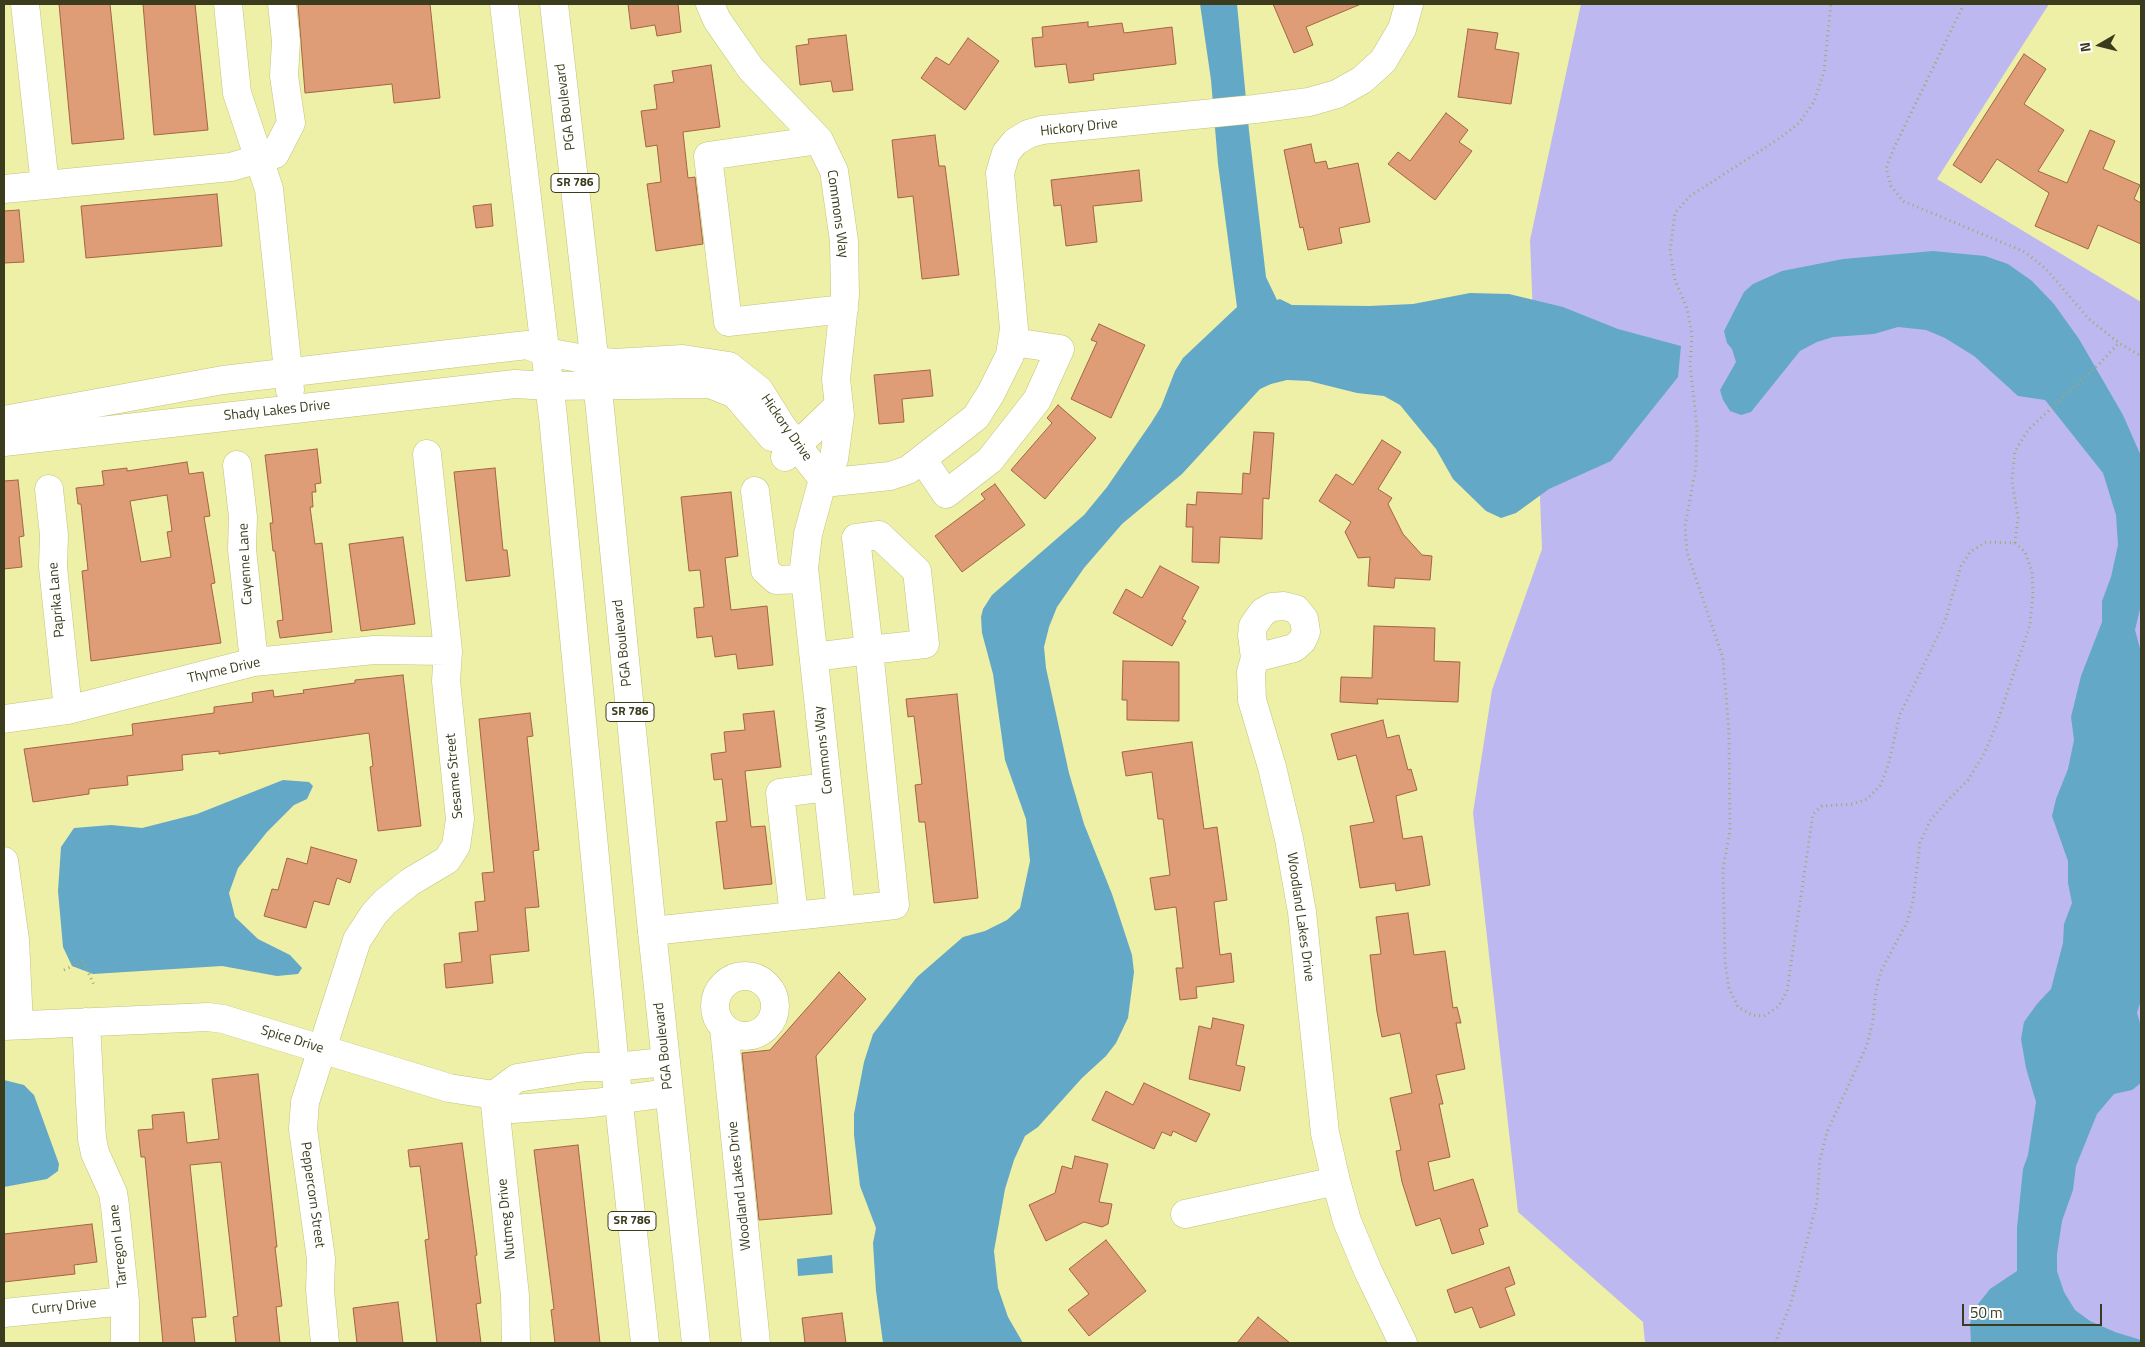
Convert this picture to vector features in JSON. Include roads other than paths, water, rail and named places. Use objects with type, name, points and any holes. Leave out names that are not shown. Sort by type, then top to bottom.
[{"type":"street","points":[[25,4],[45,185]]},
{"type":"street","points":[[228,4],[236,93],[268,189],[292,409]]},
{"type":"street","points":[[4,189],[231,167],[275,154],[291,123],[284,76],[286,41],[282,4]]},
{"type":"street","name":"SR 786","points":[[504,4],[550,386],[615,1067],[645,1343]]},
{"type":"street","name":"PGA Boulevard","points":[[554,4],[596,373],[668,1093],[696,1343]]},
{"type":"street","name":"Commons Way","points":[[710,4],[717,20],[750,68],[819,140],[834,171],[844,241],[844,309],[836,379],[840,415],[834,459],[821,487],[808,534],[804,568],[841,911]]},
{"type":"street","name":"Hickory Drive","points":[[550,386],[596,373],[614,363],[683,359],[729,366],[759,390],[791,451],[821,487],[833,482],[876,479],[916,465],[976,417],[1005,367],[1013,342],[1011,288],[1000,173],[1006,153],[1011,147],[1028,134],[1042,130],[1254,109],[1324,99],[1362,80],[1391,49],[1402,29],[1409,4]]},
{"type":"street","points":[[819,140],[708,156],[728,322],[844,309]]},
{"type":"street","points":[[916,465],[946,494],[990,460],[1037,400],[1060,349],[1013,342]]},
{"type":"street","points":[[4,420],[222,380],[527,345],[546,352]]},
{"type":"street","name":"Hickory Drive","points":[[546,352],[596,373]]},
{"type":"street","name":"Shady Lakes Drive","points":[[4,442],[515,384],[550,386]]},
{"type":"street","points":[[791,451],[839,405]]},
{"type":"street","name":"Sesame Street","points":[[321,1048],[351,953],[365,926],[397,891],[447,860],[456,846],[460,819],[446,681],[448,650],[427,454]]},
{"type":"street","name":"Cayenne Lane","points":[[237,466],[243,517],[242,549],[254,662]]},
{"type":"street","name":"Paprika Lane","points":[[49,489],[54,536],[53,567],[68,710]]},
{"type":"street","points":[[755,491],[765,570],[776,580],[805,579]]},
{"type":"street","name":"Thyme Drive","points":[[4,719],[68,710],[254,662],[374,650],[448,650]]},
{"type":"street","points":[[652,931],[895,905],[869,650],[814,656]]},
{"type":"street","name":"Woodland Lakes Drive","points":[[1255,658],[1251,672],[1252,700],[1272,767],[1289,839],[1302,912],[1325,1132],[1347,1221],[1368,1271],[1403,1343]]},
{"type":"street","points":[[794,916],[780,794],[827,787]]},
{"type":"street","points":[[4,861],[15,940],[12,1026]]},
{"type":"street","name":"Spice Drive","points":[[12,1026],[208,1017],[321,1048],[449,1088],[494,1095],[513,1109],[594,1103],[619,1098],[668,1093]]},
{"type":"street","name":"Tarregon Lane","points":[[86,1022],[92,1139],[95,1153],[112,1193],[115,1206],[125,1301],[126,1343]]},
{"type":"street","name":"Woodland Lakes Drive","points":[[724,1028],[756,1343]]},
{"type":"street","name":"Peppercorn Street","points":[[321,1048],[305,1102],[303,1129],[308,1184],[316,1213],[320,1250],[320,1290],[325,1343]]},
{"type":"street","points":[[494,1095],[517,1078],[585,1067],[615,1067],[665,1062]]},
{"type":"street","name":"Nutmeg Drive","points":[[494,1095],[515,1296],[516,1343]]},
{"type":"street","points":[[1185,1214],[1336,1181]]},
{"type":"street","name":"Curry Drive","points":[[4,1313],[125,1301]]},
{"type":"water","points":[[1200,4],[1237,4],[1266,277],[1277,300],[1280,299],[1292,305],[1369,306],[1413,304],[1470,293],[1509,294],[1563,307],[1618,329],[1681,346],[1678,377],[1611,461],[1549,489],[1516,513],[1501,518],[1486,511],[1453,479],[1436,449],[1400,405],[1384,396],[1357,393],[1309,381],[1287,380],[1271,384],[1260,389],[1182,474],[1122,524],[1084,568],[1057,607],[1049,627],[1044,647],[1046,668],[1069,773],[1084,824],[1112,894],[1132,955],[1134,972],[1128,1018],[1116,1043],[1106,1056],[1082,1078],[1038,1127],[1025,1136],[1014,1160],[1005,1189],[994,1251],[998,1288],[1008,1317],[1023,1343],[883,1343],[876,1291],[873,1243],[876,1228],[860,1186],[854,1135],[854,1114],[864,1062],[873,1034],[917,977],[963,937],[985,931],[1007,920],[1020,908],[1030,861],[1026,819],[1005,760],[993,674],[982,633],[981,617],[983,609],[992,595],[1084,515],[1107,487],[1151,423],[1161,407],[1175,371],[1183,358],[1237,307],[1218,164],[1211,80]]},
{"type":"water","points":[[1933,251],[1985,256],[2008,264],[2032,281],[2054,304],[2079,339],[2123,415],[2141,456],[2141,605],[2135,630],[2141,652],[2141,1000],[2137,1013],[2141,1026],[2141,1083],[2132,1090],[2114,1094],[2097,1114],[2076,1166],[2073,1190],[2062,1221],[2057,1254],[2057,1271],[2064,1292],[2075,1310],[2090,1321],[2115,1332],[2141,1340],[2141,1343],[1971,1343],[1970,1323],[1978,1304],[1990,1289],[2017,1271],[2017,1228],[2023,1169],[2028,1155],[2036,1102],[2026,1068],[2021,1039],[2024,1022],[2051,989],[2063,943],[2064,924],[2072,903],[2068,883],[2068,861],[2052,816],[2056,799],[2068,769],[2074,740],[2071,717],[2081,676],[2102,622],[2102,601],[2111,577],[2118,545],[2116,515],[2103,473],[2045,400],[2018,396],[1974,356],[1945,338],[1926,330],[1898,327],[1874,334],[1833,337],[1817,342],[1800,351],[1751,412],[1741,415],[1730,411],[1723,400],[1720,390],[1736,362],[1732,349],[1727,343],[1724,331],[1744,292],[1753,284],[1782,271],[1843,259]]},
{"type":"water","points":[[283,780],[309,782],[313,786],[307,799],[294,805],[267,832],[238,868],[229,893],[235,917],[258,939],[290,955],[302,968],[298,974],[277,976],[222,966],[93,974],[72,966],[63,947],[58,891],[61,847],[74,828],[111,825],[142,828],[197,814]]},
{"type":"water","points":[[4,1080],[24,1085],[34,1095],[59,1164],[58,1171],[47,1179],[4,1187]]},
{"type":"water","points":[[832,1255],[833,1273],[798,1276],[797,1259]]}]
